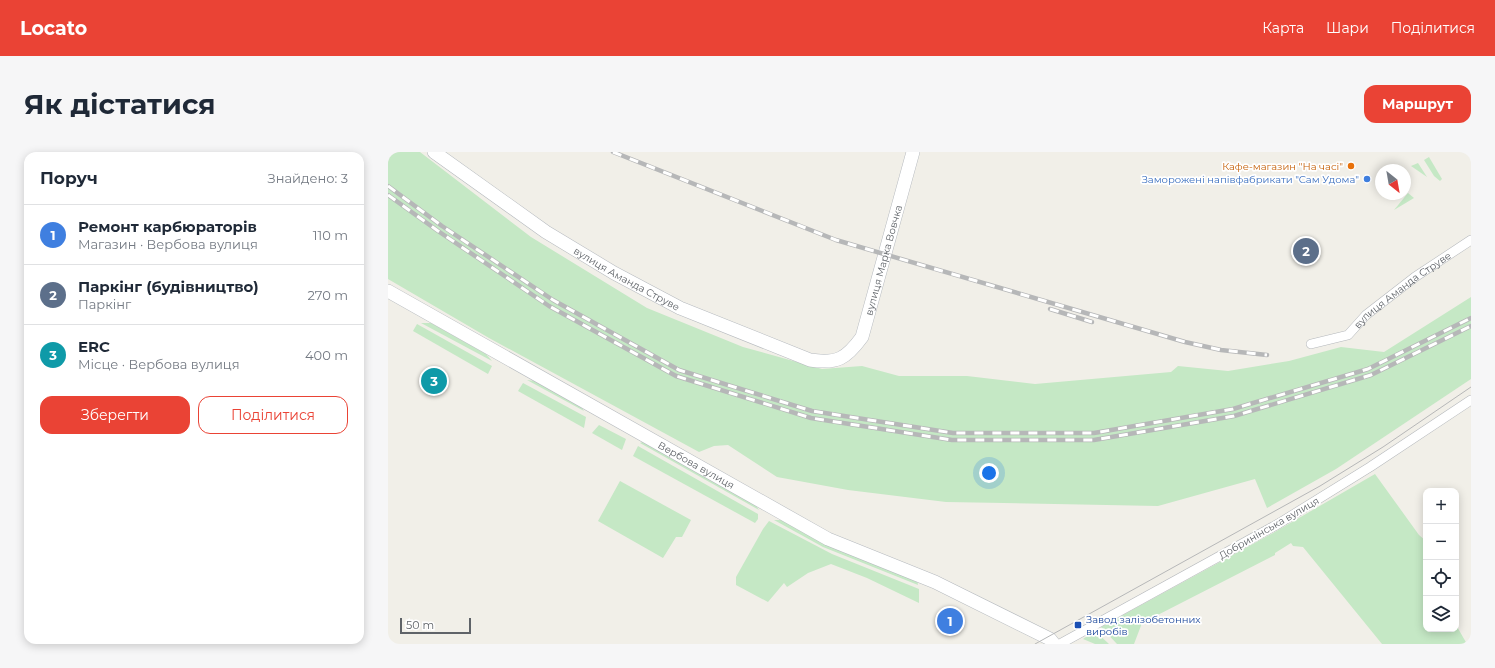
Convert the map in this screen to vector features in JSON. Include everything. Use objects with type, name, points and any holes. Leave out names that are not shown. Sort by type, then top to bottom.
[{"type":"main road","name":"вулиця Аманда Струве","points":[[434,152],[546,232],[614,273],[680,308],[810,360],[826,362],[840,358]]},
{"type":"main road","name":"вулиця Марка Вовчка","points":[[840,358],[852,352],[862,337],[913,152]]},
{"type":"main road","name":"Вербова вулиця","points":[[388,291],[828,539],[935,582],[1012,622],[1050,639],[1054,644]]},
{"type":"main road","name":"Вербова вулиця","points":[[1012,622],[1037,644]]},
{"type":"street","name":"вулиця Аманда Струве","points":[[1311,344],[1348,335],[1372,310],[1415,277],[1471,240]]},
{"type":"street","name":"Добринінська вулиця","points":[[1060,644],[1278,524],[1370,467],[1471,400]]},
{"type":"green space","points":[[388,152],[420,152],[531,237],[647,308],[743,347],[822,369],[862,366],[899,376],[967,376],[1035,384],[1171,372],[1178,366],[1228,371],[1289,361],[1341,347],[1384,352],[1471,297],[1471,379],[1336,469],[1267,508],[1255,479],[1158,506],[946,502],[848,490],[777,477],[728,445],[714,446],[699,452],[489,338],[388,279]]},
{"type":"green space","points":[[1429,157],[1442,179],[1440,181],[1434,176],[1424,160]]},
{"type":"green space","points":[[1418,163],[1427,177],[1411,166]]},
{"type":"green space","points":[[1402,200],[1411,200],[1394,210]]},
{"type":"green space","points":[[421,323],[431,323],[486,354],[492,361]]},
{"type":"green space","points":[[417,324],[492,366],[488,374],[413,331]]},
{"type":"green space","points":[[527,380],[535,381],[580,405],[584,411]]},
{"type":"green space","points":[[523,383],[586,417],[584,428],[518,391]]},
{"type":"green space","points":[[599,425],[626,439],[622,450],[592,433]]},
{"type":"green space","points":[[645,441],[755,504],[759,510],[640,443]]},
{"type":"green space","points":[[638,446],[758,514],[758,519],[755,523],[633,456]]},
{"type":"green space","points":[[1375,474],[1423,538],[1423,632],[1459,632],[1459,630],[1467,644],[1382,644],[1303,547],[1293,546],[1291,543],[1275,553],[1275,555],[1142,623],[1134,644],[1117,644],[1101,627],[1273,533]]},
{"type":"green space","points":[[620,481],[691,520],[682,537],[676,537],[663,558],[598,521]]},
{"type":"green space","points":[[774,520],[782,520],[917,580],[918,585],[823,547]]},
{"type":"green space","points":[[769,521],[832,554],[919,589],[919,603],[867,578],[831,564],[808,573],[787,587],[784,583],[768,602],[736,585],[736,577]]},
{"type":"green space","points":[[1095,631],[1109,644],[1095,644],[1083,639]]},
{"type":"tram line","points":[[1035,644],[1320,486],[1383,447],[1471,387]]},
{"type":"railway","points":[[613,152],[836,240],[1185,342],[1221,350],[1267,355]]},
{"type":"railway","points":[[388,186],[442,226],[553,300],[679,370],[812,411],[953,433],[1094,433],[1233,409],[1368,369],[1471,318]]},
{"type":"railway","points":[[388,195],[438,231],[549,306],[676,376],[811,418],[952,440],[1094,440],[1234,416],[1371,375],[1471,326]]},
{"type":"railway","points":[[1050,309],[1092,322]]},
{"type":"place","name":"Кафе-магазин \"На часі\"","points":[[1351,166]]},
{"type":"place","name":"Заморожені напівфабрикати \"Сам Удома\"","points":[[1367,179]]},
{"type":"place","name":"Паркінг (будівництво)","points":[[1306,251]]},
{"type":"place","name":"ERC","points":[[434,381]]},
{"type":"place","name":"Ремонт карбюраторів","points":[[950,621]]},
{"type":"place","name":"Завод залізобетонних виробів","points":[[1078,625]]}]
